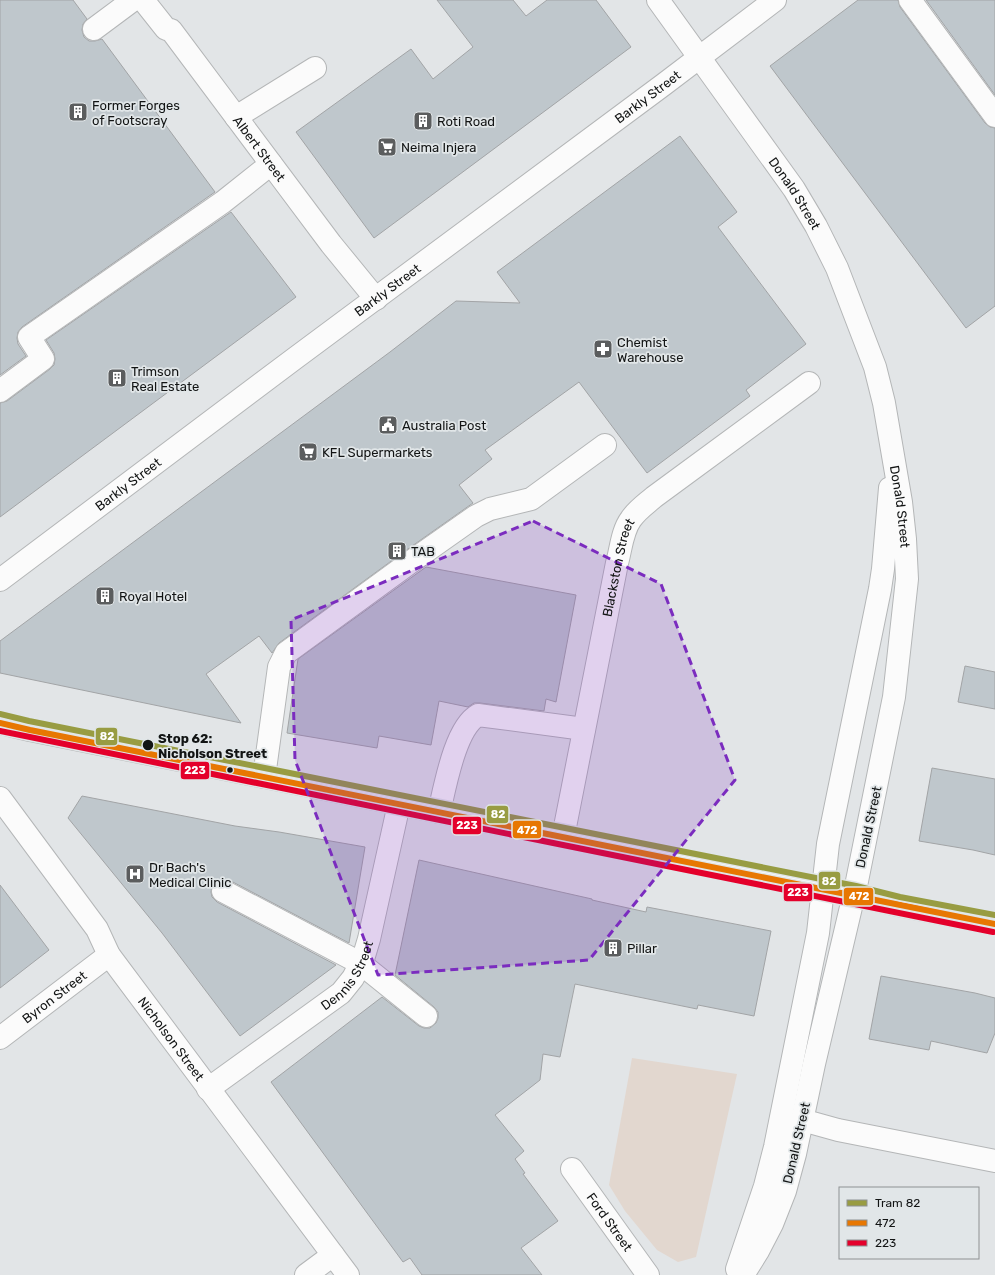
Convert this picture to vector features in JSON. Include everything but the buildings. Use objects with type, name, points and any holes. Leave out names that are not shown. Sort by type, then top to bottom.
[{"type":"street","points":[[94,28],[132,0]]},
{"type":"street","name":"Albert Street","points":[[143,0],[166,29],[171,30],[331,244],[376,299]]},
{"type":"street","name":"Donald Street","points":[[658,0],[794,188],[816,226],[837,268],[876,367],[884,403],[904,520],[907,569],[906,595],[892,708],[854,895],[795,1154],[780,1206],[758,1251],[743,1275]]},
{"type":"street","name":"Barkly Street","points":[[0,580],[775,0]]},
{"type":"street","points":[[910,0],[995,116]]},
{"type":"street","points":[[236,117],[315,68]]},
{"type":"street","points":[[0,391],[43,359],[29,337],[223,202],[271,164]]},
{"type":"street","name":"Blackston Street","points":[[563,837],[617,564],[630,519],[639,509],[654,497],[809,383]]},
{"type":"street","points":[[264,777],[279,667],[286,653],[476,516],[490,509],[531,499],[605,445]]},
{"type":"street","name":"Donald Street","points":[[735,1275],[765,1186],[775,1147],[816,940],[828,844],[880,589],[893,459]]},
{"type":"street","points":[[439,812],[454,752],[464,729],[472,719],[478,716],[584,729]]},
{"type":"street","points":[[0,722],[30,730],[995,924]]},
{"type":"street","name":"Nicholson Street","points":[[0,798],[97,929],[109,955],[348,1275]]},
{"type":"street","name":"Dennis Street","points":[[208,1089],[341,993],[353,978],[369,939],[399,804]]},
{"type":"street","points":[[223,891],[360,963],[426,1016]]},
{"type":"street","name":"Byron Street","points":[[0,1038],[109,955]]},
{"type":"street","points":[[802,1120],[838,1130],[995,1161]]},
{"type":"street","name":"Ford Street","points":[[572,1169],[648,1275]]},
{"type":"street","points":[[306,1275],[333,1254]]},
{"type":"highlighted area","points":[[533,521],[661,584],[735,780],[589,960],[378,975],[295,760],[291,620]]},
{"type":"shaded area","points":[[632,1058],[737,1074],[696,1257],[678,1262],[657,1250],[625,1211],[609,1185]]},
{"type":"tram line","name":"82","points":[[0,714],[995,915]]},
{"type":"transit line","name":"472","points":[[0,723],[995,924]]},
{"type":"transit line","name":"223","points":[[0,731],[993,932]]},
{"type":"place","name":"Former Forges of Footscray","points":[[78,112]]},
{"type":"place","name":"Roti Road","points":[[423,121]]},
{"type":"place","name":"Neima Injera","points":[[387,147]]},
{"type":"place","name":"Chemist Warehouse","points":[[603,349]]},
{"type":"place","name":"Trimson Real Estate","points":[[117,378]]},
{"type":"place","name":"Australia Post","points":[[388,425]]},
{"type":"place","name":"KFL Supermarkets","points":[[308,452]]},
{"type":"place","name":"TAB","points":[[397,551]]},
{"type":"place","name":"Royal Hotel","points":[[105,596]]},
{"type":"place","name":"Stop 62: Nicholson Street","points":[[148,745]]},
{"type":"place","name":"Dr Bach's Medical Clinic","points":[[135,874]]},
{"type":"place","name":"Pillar","points":[[613,948]]}]
